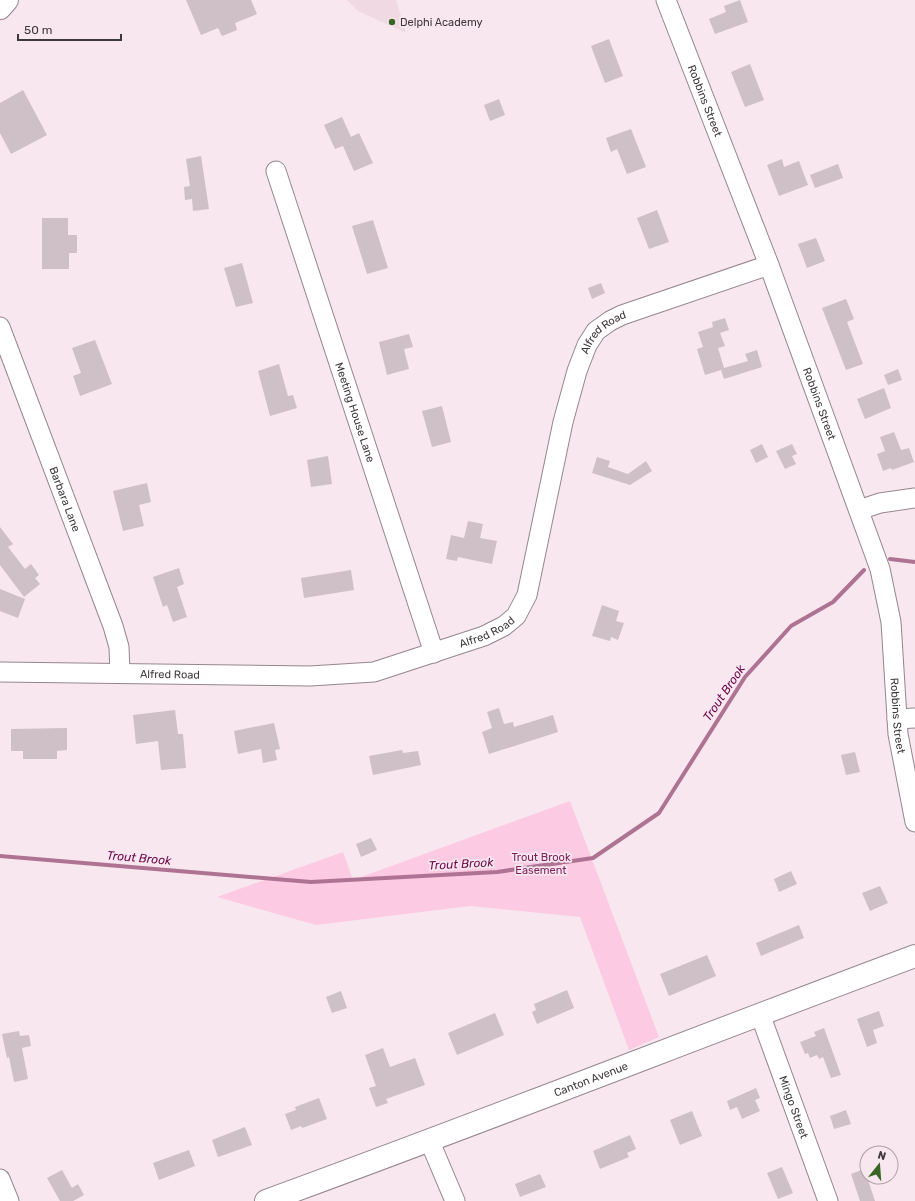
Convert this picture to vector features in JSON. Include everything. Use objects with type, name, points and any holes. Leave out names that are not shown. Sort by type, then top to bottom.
[{"type":"main road","points":[[0,8],[7,0]]},
{"type":"main road","name":"Canton Avenue","points":[[266,1201],[300,1195],[430,1142],[760,1014],[915,956]]},
{"type":"street","name":"Robbins Street","points":[[666,0],[769,265],[880,569],[888,603],[906,718],[904,769],[915,822]]},
{"type":"street","name":"Meeting House Lane","points":[[276,171],[434,653]]},
{"type":"street","name":"Alfred Road","points":[[0,672],[310,676],[345,675],[374,672],[494,632],[510,622],[521,609],[530,586],[563,422],[583,355],[596,331],[602,325],[622,315],[769,265]]},
{"type":"street","name":"Barbara Lane","points":[[0,327],[113,626],[119,647],[120,673]]},
{"type":"street","points":[[859,510],[880,503],[915,498]]},
{"type":"street","name":"Mingo Street","points":[[760,1014],[828,1201]]},
{"type":"street","points":[[430,1142],[454,1201]]},
{"type":"street","points":[[0,1179],[9,1201]]},
{"type":"shaded area","name":"Delphi Academy","points":[[347,0],[396,0],[406,33],[358,11]]},
{"type":"green space","name":"Trout Brook Easement","points":[[570,801],[659,1037],[629,1050],[580,917],[470,906],[316,925],[217,897],[343,852],[353,880]]},
{"type":"building","points":[[186,0],[251,0],[257,14],[235,23],[237,30],[222,36],[218,28],[201,35]]},
{"type":"building","points":[[740,0],[748,22],[715,34],[709,19],[726,12],[724,6]]},
{"type":"building","points":[[609,39],[623,76],[605,83],[591,46]]},
{"type":"building","points":[[750,64],[764,100],[745,107],[731,72]]},
{"type":"building","points":[[23,90],[47,135],[11,154],[0,133],[0,103]]},
{"type":"building","points":[[499,99],[505,115],[490,121],[484,105]]},
{"type":"building","points":[[342,117],[351,137],[359,133],[373,163],[354,171],[343,146],[335,149],[324,125]]},
{"type":"building","points":[[631,129],[646,167],[627,174],[617,149],[611,152],[606,138]]},
{"type":"building","points":[[201,156],[209,209],[193,211],[192,199],[185,200],[184,187],[190,186],[186,159]]},
{"type":"building","points":[[782,159],[784,167],[799,161],[808,185],[779,196],[767,165]]},
{"type":"building","points":[[838,164],[843,178],[815,188],[810,175]]},
{"type":"building","points":[[657,210],[669,242],[649,249],[637,218]]},
{"type":"building","points":[[42,218],[68,218],[68,235],[77,235],[77,253],[69,253],[69,269],[42,269]]},
{"type":"building","points":[[373,220],[388,268],[367,274],[352,226]]},
{"type":"building","points":[[816,238],[825,261],[807,268],[798,244]]},
{"type":"building","points":[[242,263],[253,303],[236,307],[224,268]]},
{"type":"building","points":[[601,283],[605,293],[592,299],[588,288]]},
{"type":"building","points":[[846,299],[854,319],[847,322],[863,364],[846,370],[822,308]]},
{"type":"building","points":[[725,318],[729,330],[720,333],[725,346],[718,348],[724,368],[748,361],[745,354],[757,350],[762,367],[724,379],[721,370],[705,375],[697,349],[703,347],[698,332],[713,327],[712,322]]},
{"type":"building","points":[[409,334],[413,347],[404,349],[409,369],[387,375],[379,342]]},
{"type":"building","points":[[95,340],[112,384],[80,396],[73,376],[81,373],[72,348]]},
{"type":"building","points":[[279,364],[288,396],[293,395],[297,408],[270,416],[258,371]]},
{"type":"building","points":[[898,369],[902,380],[888,385],[884,375]]},
{"type":"building","points":[[884,388],[891,408],[865,419],[857,399]]},
{"type":"building","points":[[442,406],[451,442],[432,447],[422,411]]},
{"type":"building","points":[[894,432],[901,450],[909,448],[914,462],[892,470],[891,468],[883,471],[877,454],[885,451],[880,437]]},
{"type":"building","points":[[762,444],[768,457],[756,463],[750,450]]},
{"type":"building","points":[[792,444],[797,454],[792,456],[796,464],[785,469],[776,451]]},
{"type":"building","points":[[328,456],[332,484],[311,487],[307,460]]},
{"type":"building","points":[[597,457],[610,461],[608,467],[628,474],[646,461],[652,471],[630,485],[592,473]]},
{"type":"building","points":[[147,483],[151,502],[139,505],[144,526],[123,531],[113,491]]},
{"type":"building","points":[[468,521],[483,524],[480,538],[497,541],[492,564],[458,557],[457,561],[446,559],[451,535],[464,538]]},
{"type":"building","points":[[0,527],[13,544],[8,547],[25,569],[31,564],[39,575],[35,578],[40,584],[24,597],[0,565]]},
{"type":"building","points":[[179,568],[184,584],[177,587],[187,617],[173,622],[167,605],[163,607],[153,577]]},
{"type":"building","points":[[351,570],[354,590],[304,598],[301,578]]},
{"type":"building","points":[[0,589],[25,599],[18,618],[0,611]]},
{"type":"building","points":[[602,605],[619,611],[616,621],[624,623],[618,640],[611,637],[610,641],[592,636]]},
{"type":"building","points":[[499,708],[504,724],[513,722],[514,727],[553,715],[558,732],[489,754],[482,732],[492,728],[487,712]]},
{"type":"building","points":[[175,710],[178,734],[183,734],[186,768],[161,770],[158,741],[136,744],[133,715]]},
{"type":"building","points":[[274,723],[280,749],[275,750],[277,760],[263,763],[261,749],[238,754],[234,731]]},
{"type":"building","points":[[67,728],[67,750],[57,751],[57,759],[23,759],[23,751],[11,751],[11,729]]},
{"type":"building","points":[[402,750],[403,753],[418,751],[421,765],[373,775],[369,756]]},
{"type":"building","points":[[855,752],[860,772],[846,775],[841,755]]},
{"type":"building","points":[[371,838],[377,850],[361,857],[356,844]]},
{"type":"building","points":[[791,871],[797,884],[779,892],[774,879]]},
{"type":"building","points":[[880,886],[888,903],[870,911],[862,893]]},
{"type":"building","points":[[799,925],[804,938],[761,956],[756,943]]},
{"type":"building","points":[[707,955],[716,976],[669,996],[660,974]]},
{"type":"building","points":[[567,990],[574,1008],[537,1024],[532,1012],[536,1010],[534,1004]]},
{"type":"building","points":[[341,991],[347,1008],[332,1013],[326,997]]},
{"type":"building","points":[[879,1011],[884,1026],[873,1030],[877,1043],[867,1047],[857,1019]]},
{"type":"building","points":[[495,1013],[504,1035],[457,1055],[448,1033]]},
{"type":"building","points":[[824,1028],[841,1075],[831,1078],[823,1057],[819,1059],[817,1055],[810,1058],[808,1053],[805,1054],[800,1042],[816,1036],[814,1032]]},
{"type":"building","points":[[19,1031],[20,1036],[29,1035],[31,1046],[22,1048],[28,1079],[14,1082],[9,1057],[7,1058],[2,1034]]},
{"type":"building","points":[[383,1048],[390,1067],[415,1058],[425,1085],[386,1099],[388,1103],[376,1107],[369,1088],[376,1086],[365,1055]]},
{"type":"building","points":[[756,1088],[760,1098],[755,1100],[760,1111],[742,1119],[737,1107],[730,1110],[727,1101]]},
{"type":"building","points":[[319,1098],[327,1119],[302,1128],[301,1126],[291,1130],[285,1114],[296,1110],[295,1107]]},
{"type":"building","points":[[846,1110],[851,1124],[834,1129],[830,1116]]},
{"type":"building","points":[[692,1111],[702,1136],[680,1145],[670,1120]]},
{"type":"building","points":[[245,1127],[252,1145],[218,1157],[212,1140]]},
{"type":"building","points":[[630,1135],[636,1149],[627,1153],[629,1157],[600,1169],[593,1151]]},
{"type":"building","points":[[189,1150],[195,1166],[159,1180],[153,1163]]},
{"type":"building","points":[[782,1167],[793,1193],[778,1199],[767,1173]]},
{"type":"building","points":[[62,1170],[72,1188],[78,1184],[84,1195],[73,1201],[60,1201],[47,1178]]},
{"type":"building","points":[[859,1171],[859,1185],[870,1185],[875,1201],[860,1201],[851,1174]]},
{"type":"building","points":[[540,1174],[546,1187],[520,1197],[515,1184]]},
{"type":"waterway","name":"Trout Brook","points":[[890,559],[915,562]]},
{"type":"waterway","name":"Trout Brook","points":[[0,856],[311,882],[497,872],[593,858],[659,813],[745,677],[791,626],[833,602],[864,570]]},
{"type":"place","name":"Delphi Academy","points":[[392,22]]}]
